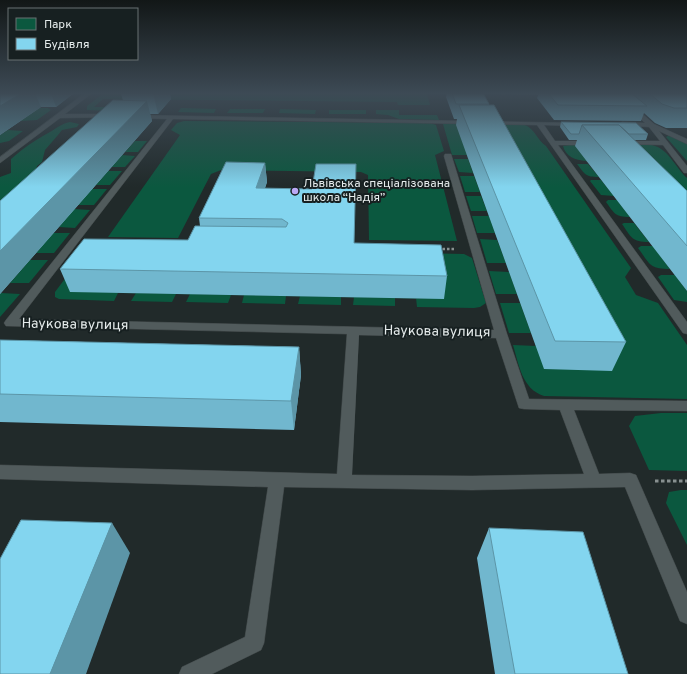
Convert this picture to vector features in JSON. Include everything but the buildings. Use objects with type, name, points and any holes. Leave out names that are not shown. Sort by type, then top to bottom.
[{"type":"lane","points":[[0,161],[47,124]]},
{"type":"lane","name":"Наукова вулиця","points":[[166,124],[10,323],[501,334],[524,404],[687,406]]},
{"type":"lane","points":[[540,124],[687,330]]},
{"type":"lane","points":[[633,124],[651,125],[687,142]]},
{"type":"lane","points":[[651,125],[687,171]]},
{"type":"lane","points":[[554,143],[598,143]]},
{"type":"lane","points":[[613,143],[666,143]]},
{"type":"lane","points":[[448,156],[501,334]]},
{"type":"lane","points":[[75,241],[89,241]]},
{"type":"lane","points":[[344,480],[353,331]]},
{"type":"lane","points":[[566,404],[594,481]]},
{"type":"lane","points":[[0,472],[277,480],[544,483],[630,480],[687,614]]},
{"type":"lane","points":[[189,674],[254,643],[277,480]]},
{"type":"path","points":[[438,249],[475,250]]},
{"type":"path","points":[[630,480],[687,481]]},
{"type":"green space","points":[[79,124],[77,127],[62,130],[45,150],[42,162],[37,166],[36,171],[0,202],[0,177],[11,173],[11,159],[35,141],[62,125]]},
{"type":"green space","points":[[176,124],[436,125],[444,151],[435,155],[457,241],[369,240],[368,175],[361,172],[221,170],[211,174],[178,238],[108,237],[180,135],[171,130]]},
{"type":"green space","points":[[443,124],[525,125],[531,129],[546,146],[631,268],[625,277],[636,295],[658,303],[687,345],[687,399],[544,396],[531,388],[522,375],[513,345],[536,346],[467,155],[452,155]]},
{"type":"green space","points":[[8,130],[23,131],[9,141],[0,143],[0,135]]},
{"type":"green space","points":[[668,136],[687,143],[687,161],[666,137]]},
{"type":"green space","points":[[135,141],[147,141],[138,152],[125,152]]},
{"type":"green space","points":[[652,145],[663,150],[687,178],[687,229],[586,161],[575,159],[566,153],[563,146]]},
{"type":"green space","points":[[122,155],[135,156],[125,167],[111,167]]},
{"type":"green space","points":[[454,159],[468,159],[473,173],[459,172]]},
{"type":"green space","points":[[577,164],[588,164],[599,177],[586,174]]},
{"type":"green space","points":[[108,171],[122,171],[110,185],[96,185]]},
{"type":"green space","points":[[460,176],[474,176],[480,192],[465,192]]},
{"type":"green space","points":[[601,180],[614,196],[601,195],[590,181]]},
{"type":"green space","points":[[92,189],[107,189],[94,205],[78,205]]},
{"type":"green space","points":[[466,196],[481,196],[487,211],[471,211]]},
{"type":"green space","points":[[608,200],[617,200],[630,217],[615,214],[606,202]]},
{"type":"green space","points":[[74,209],[90,210],[75,228],[59,227]]},
{"type":"green space","points":[[472,216],[489,216],[495,233],[477,233]]},
{"type":"green space","points":[[634,223],[649,242],[643,242],[632,238],[622,224]]},
{"type":"green space","points":[[53,233],[70,233],[54,253],[36,253]]},
{"type":"green space","points":[[480,239],[497,240],[506,263],[487,263]]},
{"type":"green space","points":[[641,246],[653,246],[670,269],[654,267],[648,262],[638,248]]},
{"type":"green space","points":[[115,247],[464,254],[472,258],[486,303],[480,307],[474,308],[417,307],[416,299],[118,293],[114,301],[59,299],[55,297],[55,292],[82,256]]},
{"type":"green space","points":[[30,260],[48,260],[29,283],[10,283]]},
{"type":"green space","points":[[489,271],[509,272],[517,294],[496,294]]},
{"type":"green space","points":[[661,275],[675,275],[687,291],[687,302],[674,300],[658,277]]},
{"type":"green space","points":[[136,293],[176,294],[172,302],[131,301]]},
{"type":"green space","points":[[0,294],[20,294],[0,317]]},
{"type":"green space","points":[[190,294],[231,295],[228,303],[186,302]]},
{"type":"green space","points":[[244,295],[286,296],[285,304],[242,303]]},
{"type":"green space","points":[[300,296],[341,297],[341,305],[298,304]]},
{"type":"green space","points":[[354,297],[395,298],[395,306],[353,305]]},
{"type":"green space","points":[[500,303],[520,303],[531,333],[509,333]]},
{"type":"green space","points":[[661,413],[687,413],[687,471],[649,470],[629,426],[635,416]]},
{"type":"green space","points":[[687,490],[687,545],[666,503],[669,492]]},
{"type":"place","name":"Львівська спеціалізована школа “Надія”","points":[[295,191]]}]
